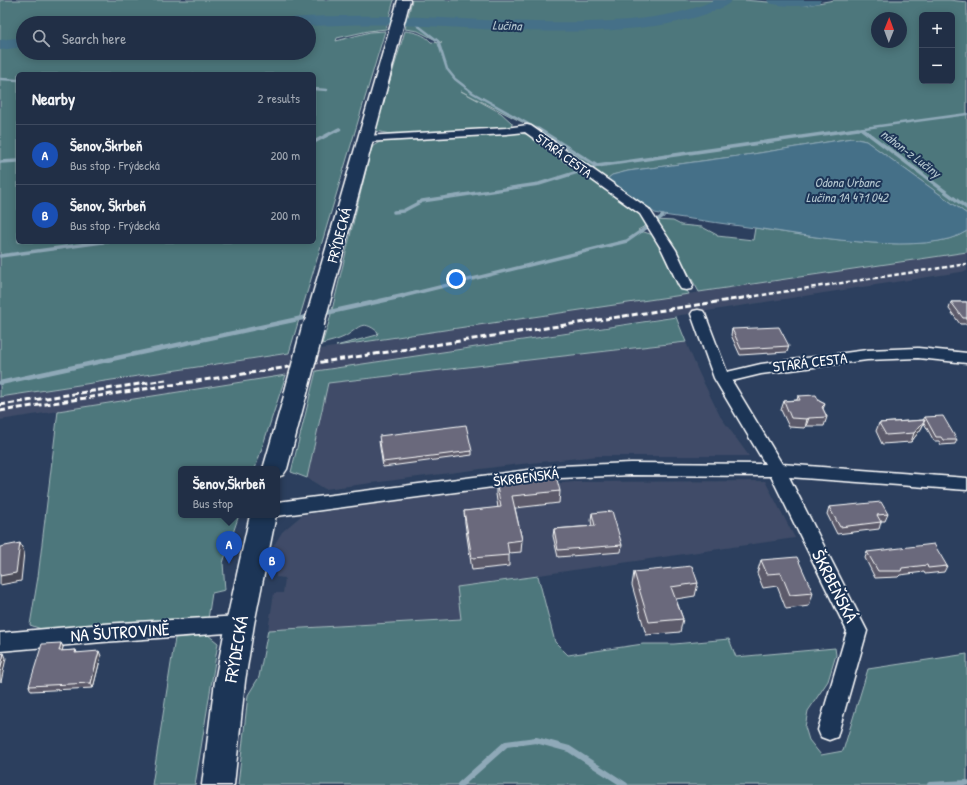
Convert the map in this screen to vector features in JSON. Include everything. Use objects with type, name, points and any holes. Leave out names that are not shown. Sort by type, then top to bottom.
[{"type":"main road","name":"FRÝDECKÁ","points":[[276,466],[404,0]]},
{"type":"main road","name":"FRÝDECKÁ","points":[[218,785],[230,681],[240,624],[262,518]]},
{"type":"street","name":"STARÁ CESTA","points":[[365,139],[506,131],[527,128],[645,212],[669,250],[686,286]]},
{"type":"street","points":[[698,314],[722,378]]},
{"type":"street","name":"STARÁ CESTA","points":[[722,378],[761,369],[867,355],[918,353],[967,358]]},
{"type":"street","name":"ŠKRBEŇSKÁ","points":[[722,378],[777,470],[857,631],[829,730]]},
{"type":"street","name":"ŠKRBEŇSKÁ","points":[[280,509],[560,472],[661,469],[777,470],[967,484]]},
{"type":"street","name":"NA ŠUTROVINĚ","points":[[0,642],[57,636],[240,624]]},
{"type":"shaded area","points":[[967,252],[967,271],[0,420],[0,397]]},
{"type":"shaded area","points":[[686,342],[720,416],[749,456],[598,456],[512,465],[325,489],[307,478],[328,383]]},
{"type":"shaded area","points":[[765,481],[795,538],[457,587],[461,619],[268,630],[274,593],[283,593],[285,578],[276,577],[273,547],[282,532],[302,515],[483,489],[574,482]]},
{"type":"green space","points":[[0,0],[394,0],[386,29],[368,31],[337,38],[336,41],[370,32],[385,31],[289,353],[0,397]]},
{"type":"green space","points":[[412,0],[743,0],[807,5],[834,0],[949,0],[967,2],[967,214],[866,141],[852,138],[753,154],[628,171],[612,175],[606,180],[528,125],[461,91],[501,113],[512,123],[512,125],[504,129],[403,134],[391,134],[376,131],[405,31],[419,34],[431,42],[442,43],[418,31],[405,29]]},
{"type":"green space","points":[[518,133],[533,135],[644,216],[647,225],[638,230],[656,236],[689,294],[336,346],[377,335],[378,332],[364,325],[342,338],[322,344],[329,322],[373,146],[383,140]]},
{"type":"green space","points":[[655,220],[673,221],[681,225],[702,227],[717,236],[753,240],[755,228],[833,239],[895,244],[924,243],[948,239],[967,231],[967,252],[699,292],[671,242]]},
{"type":"green space","points":[[676,317],[686,342],[328,383],[307,478],[291,472],[316,371]]},
{"type":"green space","points":[[286,375],[256,466],[178,466],[178,518],[238,518],[223,563],[225,590],[212,593],[208,619],[44,630],[30,625],[38,577],[58,411]]},
{"type":"green space","points":[[538,576],[555,642],[568,655],[643,644],[674,644],[729,639],[736,657],[835,648],[836,655],[828,681],[808,711],[805,727],[809,740],[821,755],[843,751],[868,669],[967,654],[967,785],[238,785],[248,695],[259,677],[268,630],[461,619],[457,587]]},
{"type":"green space","points":[[208,635],[218,643],[195,785],[152,785],[175,638]]},
{"type":"water","name":"Odona Urbanc Lučina 1A 471 042","points":[[852,138],[866,141],[967,214],[967,231],[949,239],[926,243],[871,243],[814,237],[655,213],[606,180],[612,175],[628,171],[753,154]]},
{"type":"building","points":[[951,302],[967,302],[967,318],[963,318]]},
{"type":"building","points":[[779,327],[789,346],[741,349],[732,329]]},
{"type":"building","points":[[816,395],[819,401],[825,404],[822,407],[827,417],[807,419],[791,418],[784,401],[800,400],[798,396]]},
{"type":"building","points":[[943,416],[957,440],[943,440],[941,437],[936,437],[925,417]]},
{"type":"building","points":[[925,420],[914,433],[886,435],[879,423]]},
{"type":"building","points":[[466,425],[472,451],[383,462],[379,436]]},
{"type":"building","points":[[556,476],[560,491],[512,496],[522,540],[507,542],[509,555],[472,558],[464,511],[501,507],[496,482]]},
{"type":"building","points":[[881,502],[888,514],[877,515],[881,522],[840,527],[829,507]]},
{"type":"building","points":[[612,511],[622,545],[558,550],[554,529],[595,526],[592,513]]},
{"type":"building","points":[[20,543],[16,573],[0,576],[0,547]]},
{"type":"building","points":[[934,544],[947,566],[928,568],[927,565],[902,568],[901,571],[878,571],[867,552]]},
{"type":"building","points":[[797,557],[813,593],[790,595],[781,573],[767,574],[761,560]]},
{"type":"building","points":[[692,566],[698,583],[671,587],[683,619],[649,622],[634,572]]},
{"type":"building","points":[[61,643],[59,651],[76,650],[75,653],[99,651],[91,683],[29,686],[42,644]]},
{"type":"building","points":[[4,653],[0,671],[0,654]]},
{"type":"waterway","name":"Lučina","points":[[316,22],[381,20],[557,27],[614,26],[654,22],[675,18],[695,13],[725,0]]},
{"type":"waterway","name":"Lučina","points":[[774,0],[814,0]]},
{"type":"waterway","points":[[412,21],[438,41],[447,69],[455,79],[473,93],[539,130]]},
{"type":"waterway","name":"Lučina","points":[[0,45],[16,43]]},
{"type":"waterway","points":[[0,79],[16,80]]},
{"type":"waterway","points":[[316,89],[327,90]]},
{"type":"waterway","points":[[850,130],[967,114]]},
{"type":"waterway","points":[[538,129],[597,166]]},
{"type":"waterway","points":[[597,166],[858,129]]},
{"type":"waterway","name":"náhon-z Lučiny","points":[[862,129],[967,208]]},
{"type":"waterway","points":[[316,141],[337,130]]},
{"type":"waterway","points":[[0,162],[16,161]]},
{"type":"waterway","points":[[394,212],[403,211],[422,201],[539,184],[597,166]]},
{"type":"waterway","points":[[399,297],[627,241],[663,216]]},
{"type":"waterway","points":[[0,256],[88,244]]},
{"type":"waterway","points":[[321,314],[403,296]]},
{"type":"waterway","points":[[0,383],[312,316]]},
{"type":"waterway","points":[[460,785],[506,744],[536,740],[569,749],[625,785]]},
{"type":"waterway","points":[[930,785],[967,783]]},
{"type":"railway","points":[[749,297],[967,264]]},
{"type":"railway","points":[[0,411],[756,296]]},
{"type":"railway","points":[[0,405],[166,380]]},
{"type":"place","name":"Šenov,Škrbeň","points":[[229,564]]},
{"type":"place","name":"Šenov, Škrbeň","points":[[272,580]]}]
